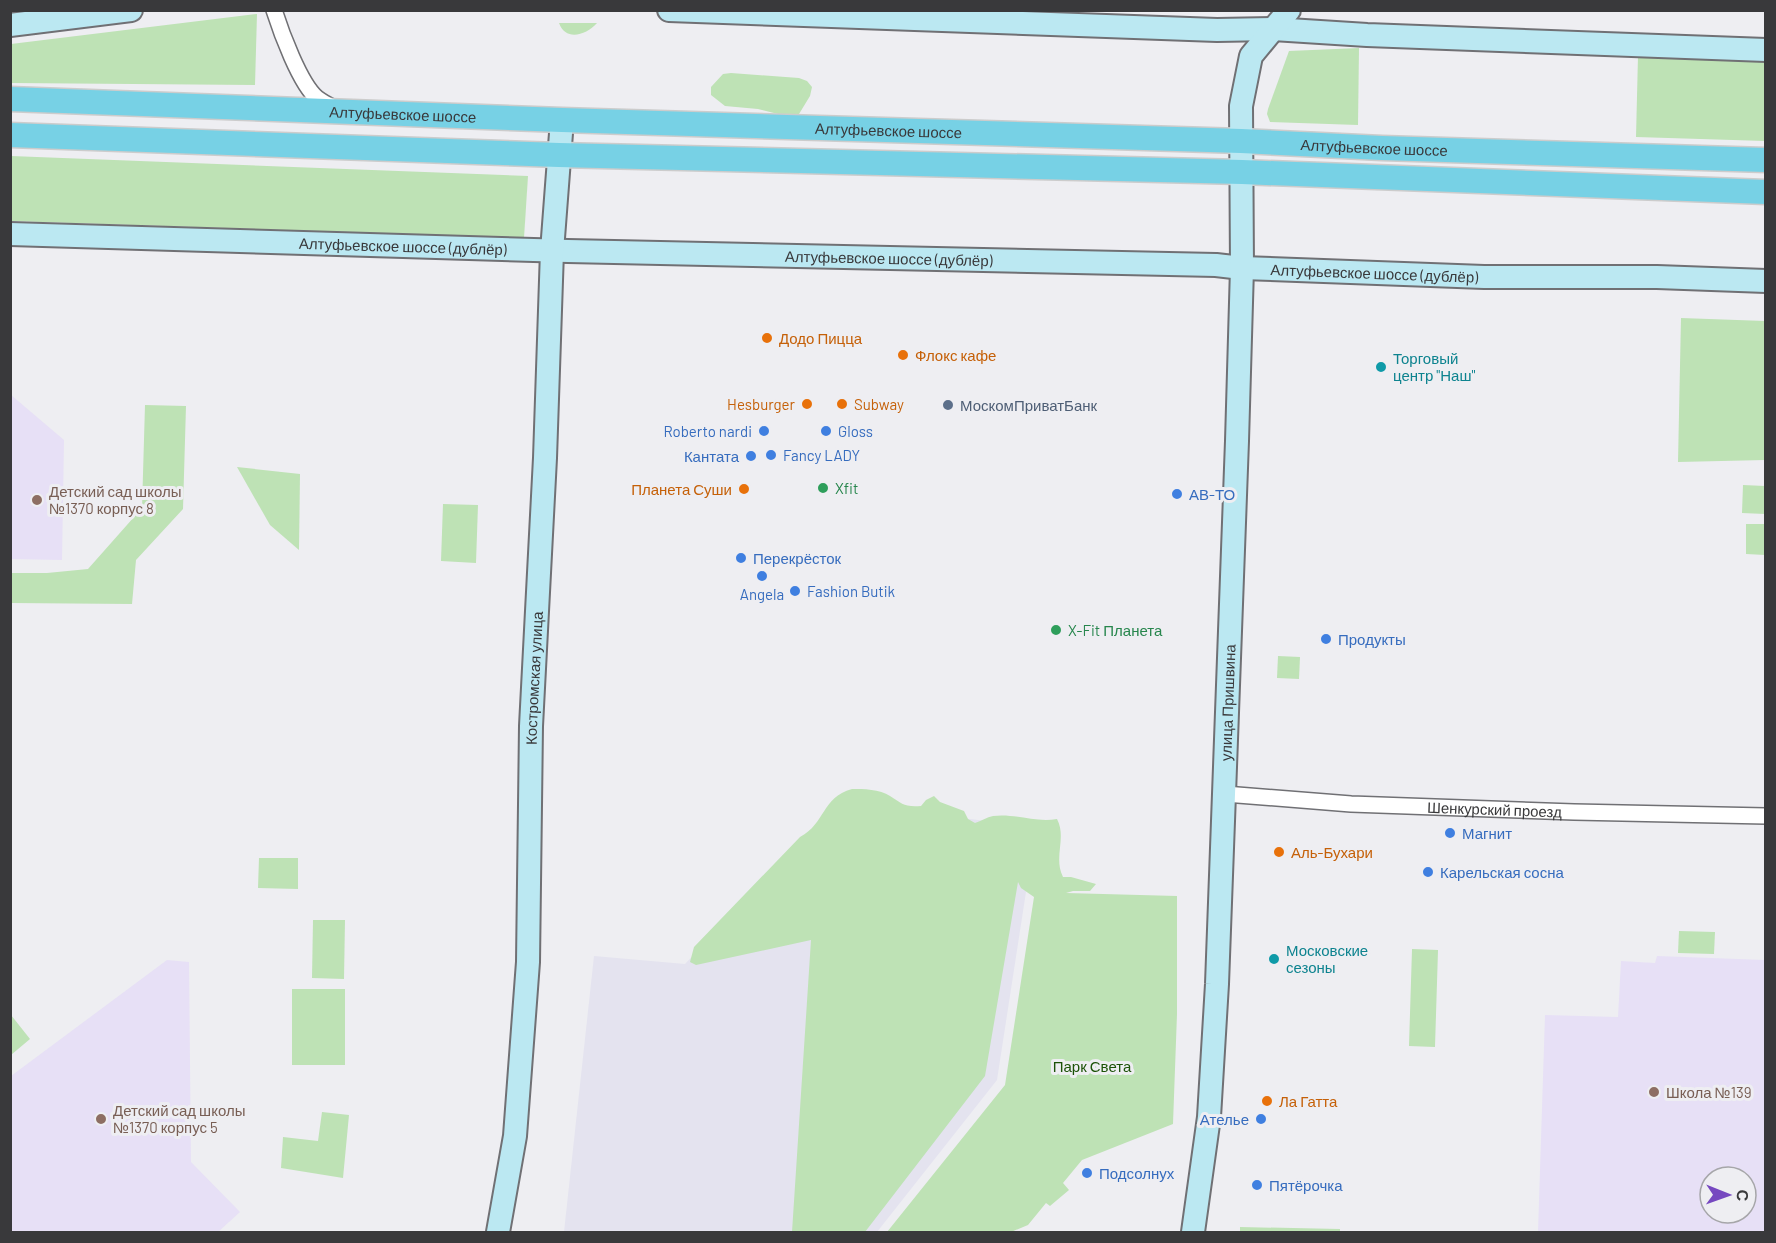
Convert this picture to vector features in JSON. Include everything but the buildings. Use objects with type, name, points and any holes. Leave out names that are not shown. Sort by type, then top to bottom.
[{"type":"main road","name":"Алтуфьевское шоссе","points":[[10,99],[562,120],[1766,160]]},
{"type":"main road","name":"Алтуфьевское шоссе","points":[[10,135],[559,155],[1242,172],[1766,192]]},
{"type":"street","points":[[10,25],[131,10]]},
{"type":"street","points":[[274,10],[282,36],[316,98],[339,111]]},
{"type":"street","points":[[669,10],[1217,30],[1273,29],[1598,45],[1766,50]]},
{"type":"street","name":"улица Пришвина","points":[[1193,1233],[1212,1087],[1225,794],[1242,268],[1241,106],[1251,56],[1289,10]]},
{"type":"street","points":[[1298,10],[1300,19],[1316,32]]},
{"type":"street","name":"Костромская улица","points":[[498,1233],[515,1136],[528,962],[531,726],[545,458],[552,251],[562,120]]},
{"type":"street","name":"Алтуфьевское шоссе (дублёр)","points":[[10,234],[552,251],[1216,265],[1242,268],[1484,277],[1657,277],[1766,281]]},
{"type":"street","name":"Шенкурский проезд","points":[[1225,794],[1351,804],[1766,816]]},
{"type":"shaded area","name":"Детский сад школы №1370 корпус 8","points":[[11,395],[64,440],[62,560],[11,559]]},
{"type":"shaded area","points":[[837,803],[1036,827],[997,1080],[877,1232],[564,1232],[594,956],[685,964]]},
{"type":"shaded area","name":"Школа №139","points":[[1657,956],[1765,960],[1765,1232],[1538,1232],[1545,1015],[1618,1017],[1621,961],[1655,963]]},
{"type":"shaded area","name":"Детский сад школы №1370 корпус 5","points":[[167,960],[189,962],[191,1162],[240,1212],[218,1232],[11,1232],[11,1076]]},
{"type":"green space","points":[[257,14],[255,85],[11,83],[11,44]]},
{"type":"green space","points":[[559,23],[597,23],[587,31],[571,35],[562,29]]},
{"type":"green space","points":[[1359,48],[1358,125],[1270,122],[1268,109],[1289,51]]},
{"type":"green space","points":[[1638,56],[1765,62],[1765,141],[1636,137]]},
{"type":"green space","points":[[723,74],[799,78],[807,81],[812,87],[810,96],[799,114],[782,115],[758,109],[725,106],[711,95],[711,87]]},
{"type":"green space","points":[[11,156],[528,176],[524,238],[11,221]]},
{"type":"green space","points":[[1681,318],[1765,321],[1765,460],[1678,462]]},
{"type":"green space","points":[[145,405],[186,406],[183,509],[136,560],[132,604],[11,603],[11,573],[47,573],[88,569],[142,508]]},
{"type":"green space","points":[[237,467],[300,474],[299,550],[270,525]]},
{"type":"green space","points":[[1743,485],[1765,486],[1765,514],[1742,513]]},
{"type":"green space","points":[[443,504],[478,505],[476,563],[441,561]]},
{"type":"green space","points":[[1746,524],[1765,524],[1765,555],[1746,554]]},
{"type":"green space","points":[[1278,656],[1300,657],[1299,679],[1277,678]]},
{"type":"green space","name":"Парк Света","points":[[852,789],[881,792],[910,806],[921,806],[934,796],[940,802],[964,811],[968,819],[975,823],[1001,815],[1041,820],[1057,819],[1061,833],[1059,862],[1063,877],[1096,884],[1090,891],[1066,893],[1177,896],[1177,1014],[1173,1124],[1082,1160],[1063,1183],[1069,1190],[1050,1206],[1046,1203],[1028,1225],[1011,1232],[887,1232],[1005,1085],[1034,897],[1021,888],[1018,882],[985,1076],[865,1232],[792,1232],[811,940],[696,965],[690,962],[694,947],[800,837],[815,825],[834,798]]},
{"type":"green space","points":[[259,858],[298,858],[298,889],[258,888]]},
{"type":"green space","points":[[313,920],[345,920],[344,979],[312,978]]},
{"type":"green space","points":[[1679,931],[1715,932],[1714,954],[1678,953]]},
{"type":"green space","points":[[1412,949],[1438,950],[1435,1047],[1409,1046]]},
{"type":"green space","points":[[292,989],[345,989],[345,1065],[292,1065]]},
{"type":"green space","points":[[11,1015],[30,1039],[10,1055]]},
{"type":"green space","points":[[322,1112],[349,1115],[343,1178],[281,1168],[283,1137],[318,1141]]},
{"type":"green space","points":[[1240,1227],[1340,1229],[1340,1232],[1240,1232]]},
{"type":"place","name":"Додо Пицца","points":[[767,338]]},
{"type":"place","name":"Флокс кафе","points":[[903,355]]},
{"type":"place","name":"Торговый центр \"Наш\"","points":[[1381,367]]},
{"type":"place","name":"Hesburger","points":[[807,404]]},
{"type":"place","name":"Subway","points":[[842,404]]},
{"type":"place","name":"МоскомПриватБанк","points":[[948,405]]},
{"type":"place","name":"Roberto nardi","points":[[764,431]]},
{"type":"place","name":"Gloss","points":[[826,431]]},
{"type":"place","name":"Fancy LADY","points":[[771,455]]},
{"type":"place","name":"Кантата","points":[[751,456]]},
{"type":"place","name":"Xfit","points":[[823,488]]},
{"type":"place","name":"Планета Суши","points":[[744,489]]},
{"type":"place","name":"АВ-ТО","points":[[1177,494]]},
{"type":"place","name":"Детский сад школы №1370 корпус 8","points":[[37,500]]},
{"type":"place","name":"Перекрёсток","points":[[741,558]]},
{"type":"place","name":"Angela","points":[[762,576]]},
{"type":"place","name":"Fashion Butik","points":[[795,591]]},
{"type":"place","name":"X-Fit Планета","points":[[1056,630]]},
{"type":"place","name":"Продукты","points":[[1326,639]]},
{"type":"place","name":"Магнит","points":[[1450,833]]},
{"type":"place","name":"Аль-Бухари","points":[[1279,852]]},
{"type":"place","name":"Карельская сосна","points":[[1428,872]]},
{"type":"place","name":"Московские сезоны","points":[[1274,959]]},
{"type":"place","name":"Школа №139","points":[[1654,1092]]},
{"type":"place","name":"Ла Гатта","points":[[1267,1101]]},
{"type":"place","name":"Детский сад школы №1370 корпус 5","points":[[101,1119]]},
{"type":"place","name":"Ателье","points":[[1261,1119]]},
{"type":"place","name":"Подсолнух","points":[[1087,1173]]},
{"type":"place","name":"Пятёрочка","points":[[1257,1185]]}]
